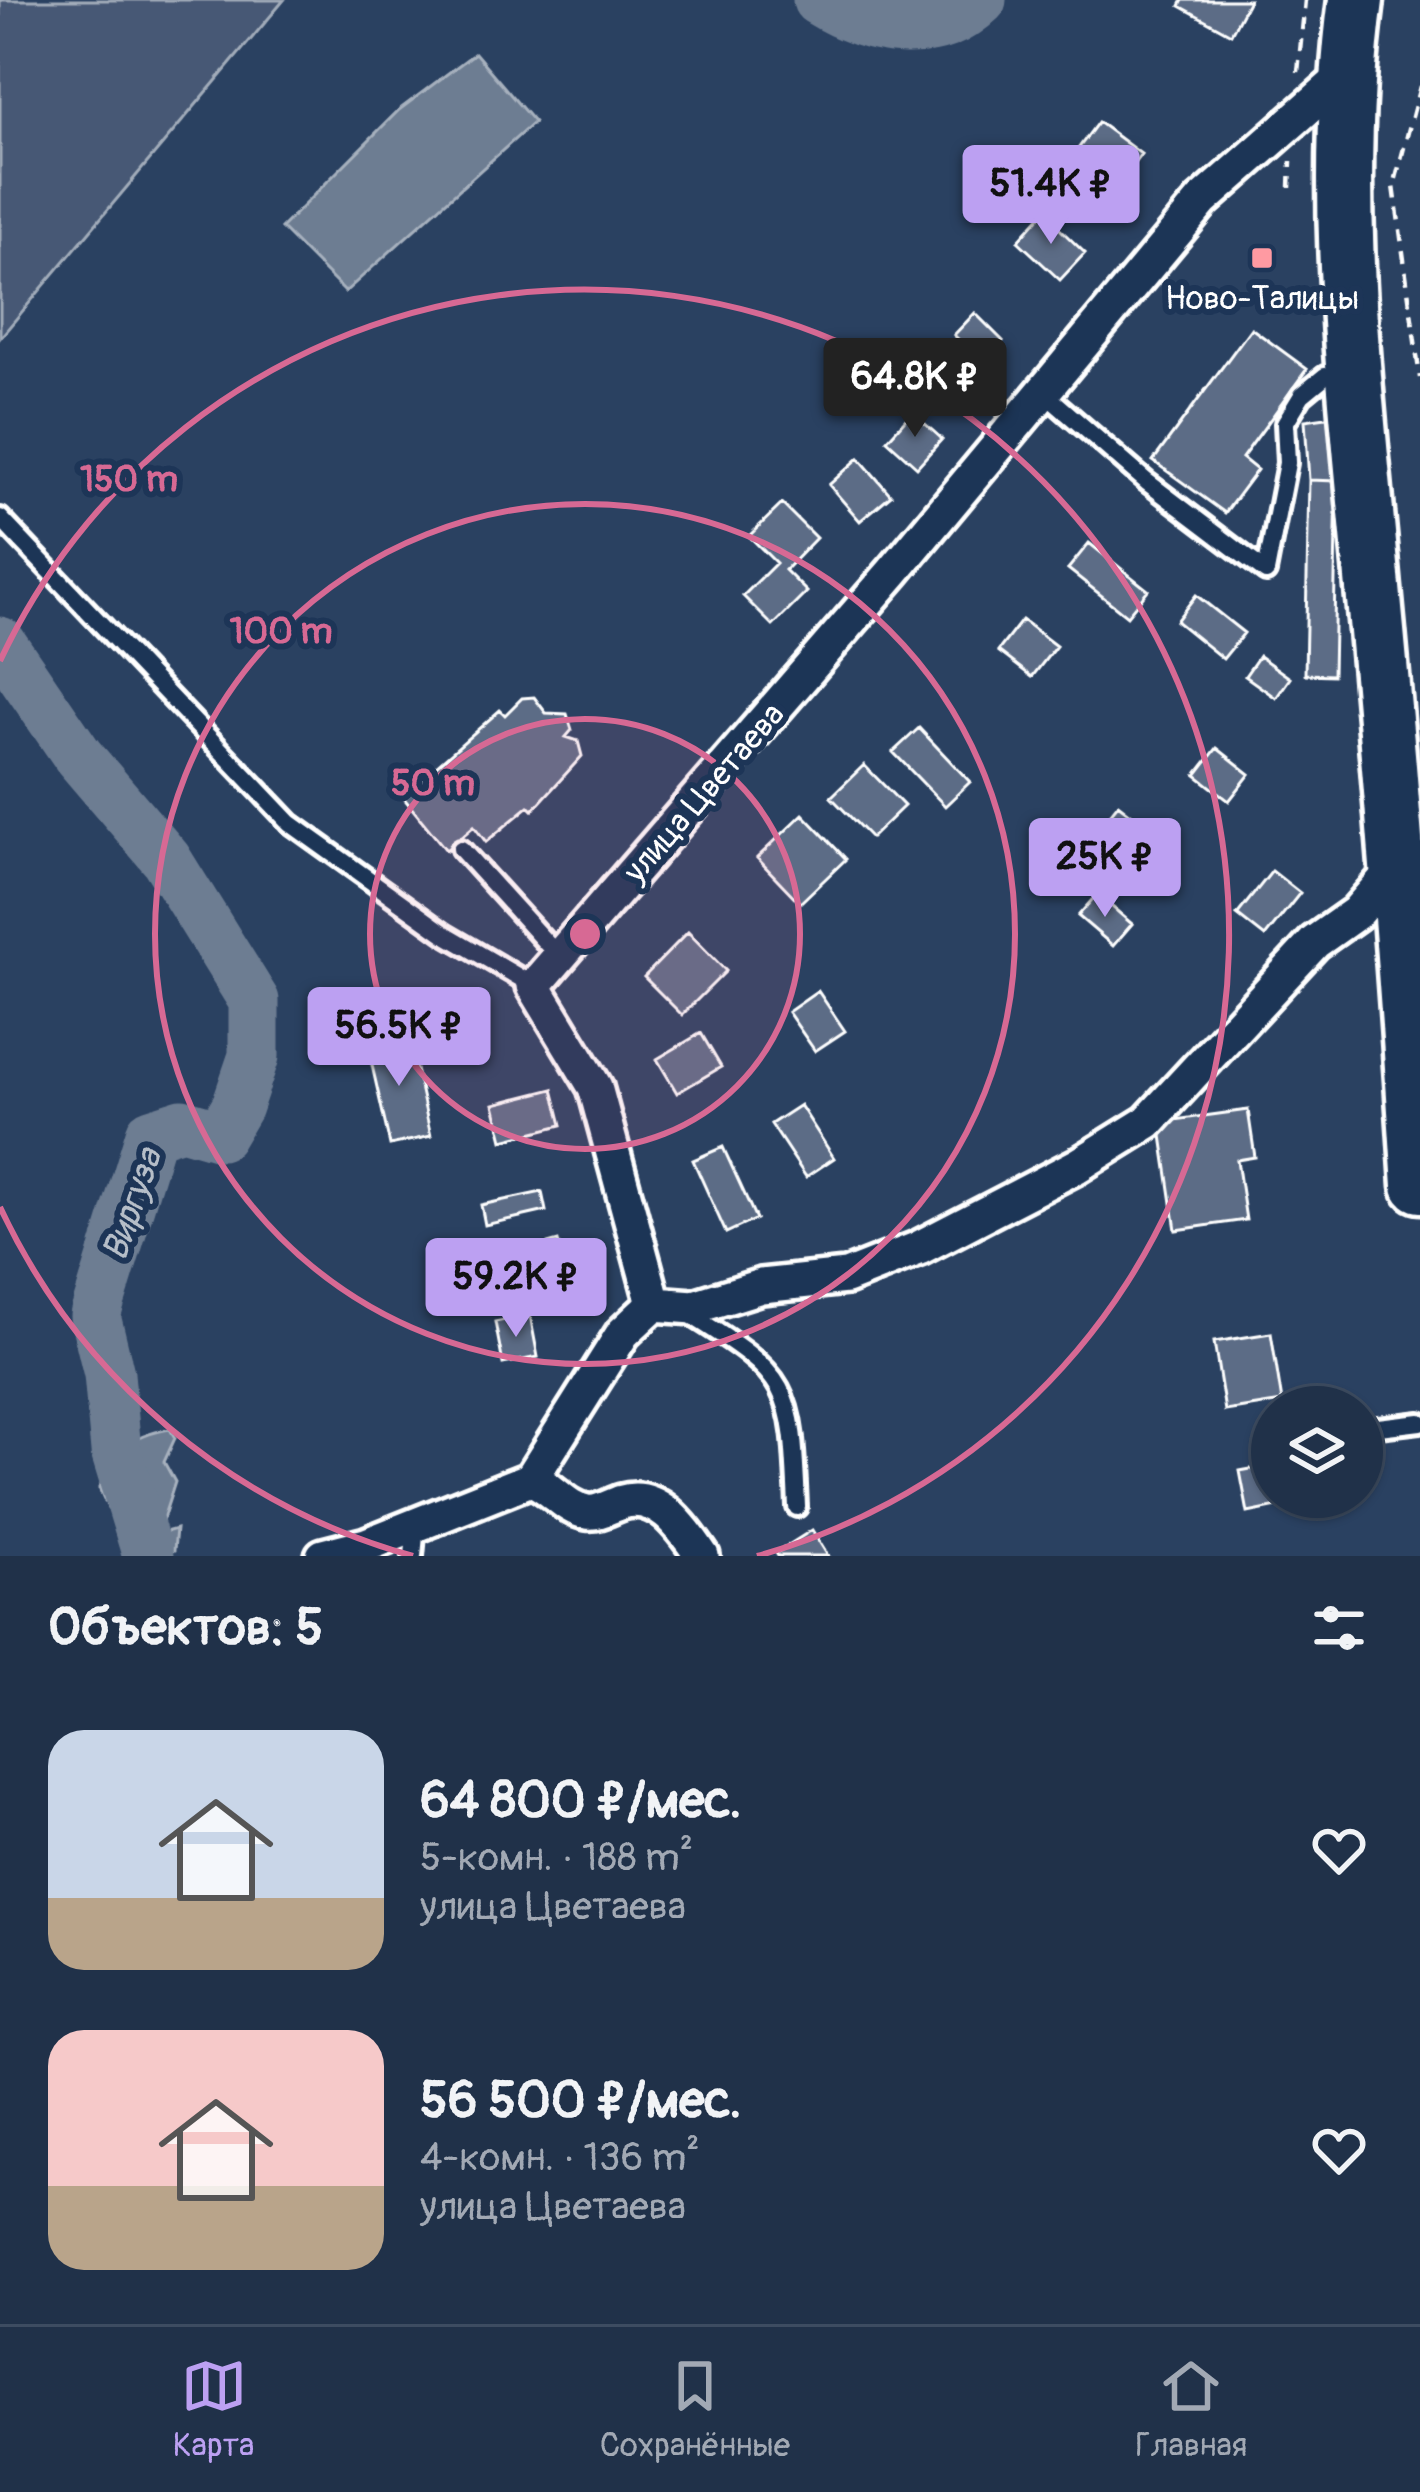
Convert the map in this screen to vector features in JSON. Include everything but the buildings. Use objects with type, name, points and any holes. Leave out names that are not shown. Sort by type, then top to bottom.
[{"type":"main road","points":[[1356,0],[1346,74],[1354,375],[1409,862],[1420,1185]]},
{"type":"street","name":"улица Цветаева","points":[[534,986],[1202,201],[1346,74]]},
{"type":"street","points":[[323,1556],[414,1541],[531,1479],[623,1333],[665,1304],[694,1307],[761,1286],[846,1277],[920,1248],[1077,1166],[1148,1122],[1315,942],[1356,913],[1409,862]]},
{"type":"street","points":[[534,986],[595,1087],[665,1304]]},
{"type":"street","points":[[531,1479],[551,1487],[568,1506],[592,1513],[629,1500],[656,1504],[702,1556]]},
{"type":"lane","points":[[1043,392],[1147,482],[1265,572],[1287,463],[1285,422],[1302,394],[1325,376],[1354,375]]},
{"type":"lane","points":[[0,518],[290,823],[446,934],[534,986]]},
{"type":"lane","points":[[461,849],[559,957]]},
{"type":"lane","points":[[665,1304],[739,1346],[768,1370],[790,1402],[797,1507]]},
{"type":"lane","points":[[1383,1427],[1420,1422]]},
{"type":"path","points":[[1420,86],[1394,186],[1420,378]]},
{"type":"shaded area","points":[[0,0],[284,0],[0,338]]},
{"type":"shaded area","points":[[475,53],[534,122],[345,292],[281,228],[399,110]]},
{"type":"shaded area","points":[[170,1429],[175,1438],[164,1462],[175,1482],[158,1534],[176,1529],[174,1550],[163,1556],[130,1556],[99,1488],[125,1447]]},
{"type":"waterway","name":"Виргуза","points":[[818,0],[859,20],[901,29],[943,23],[981,0]]},
{"type":"waterway","name":"Виргуза","points":[[0,642],[78,756],[166,859],[254,1001],[254,1056],[237,1106],[220,1135],[182,1124],[151,1134],[95,1316],[109,1374],[116,1451],[148,1556]]},
{"type":"place","name":"Ново-Талицы","points":[[1262,258]]}]
